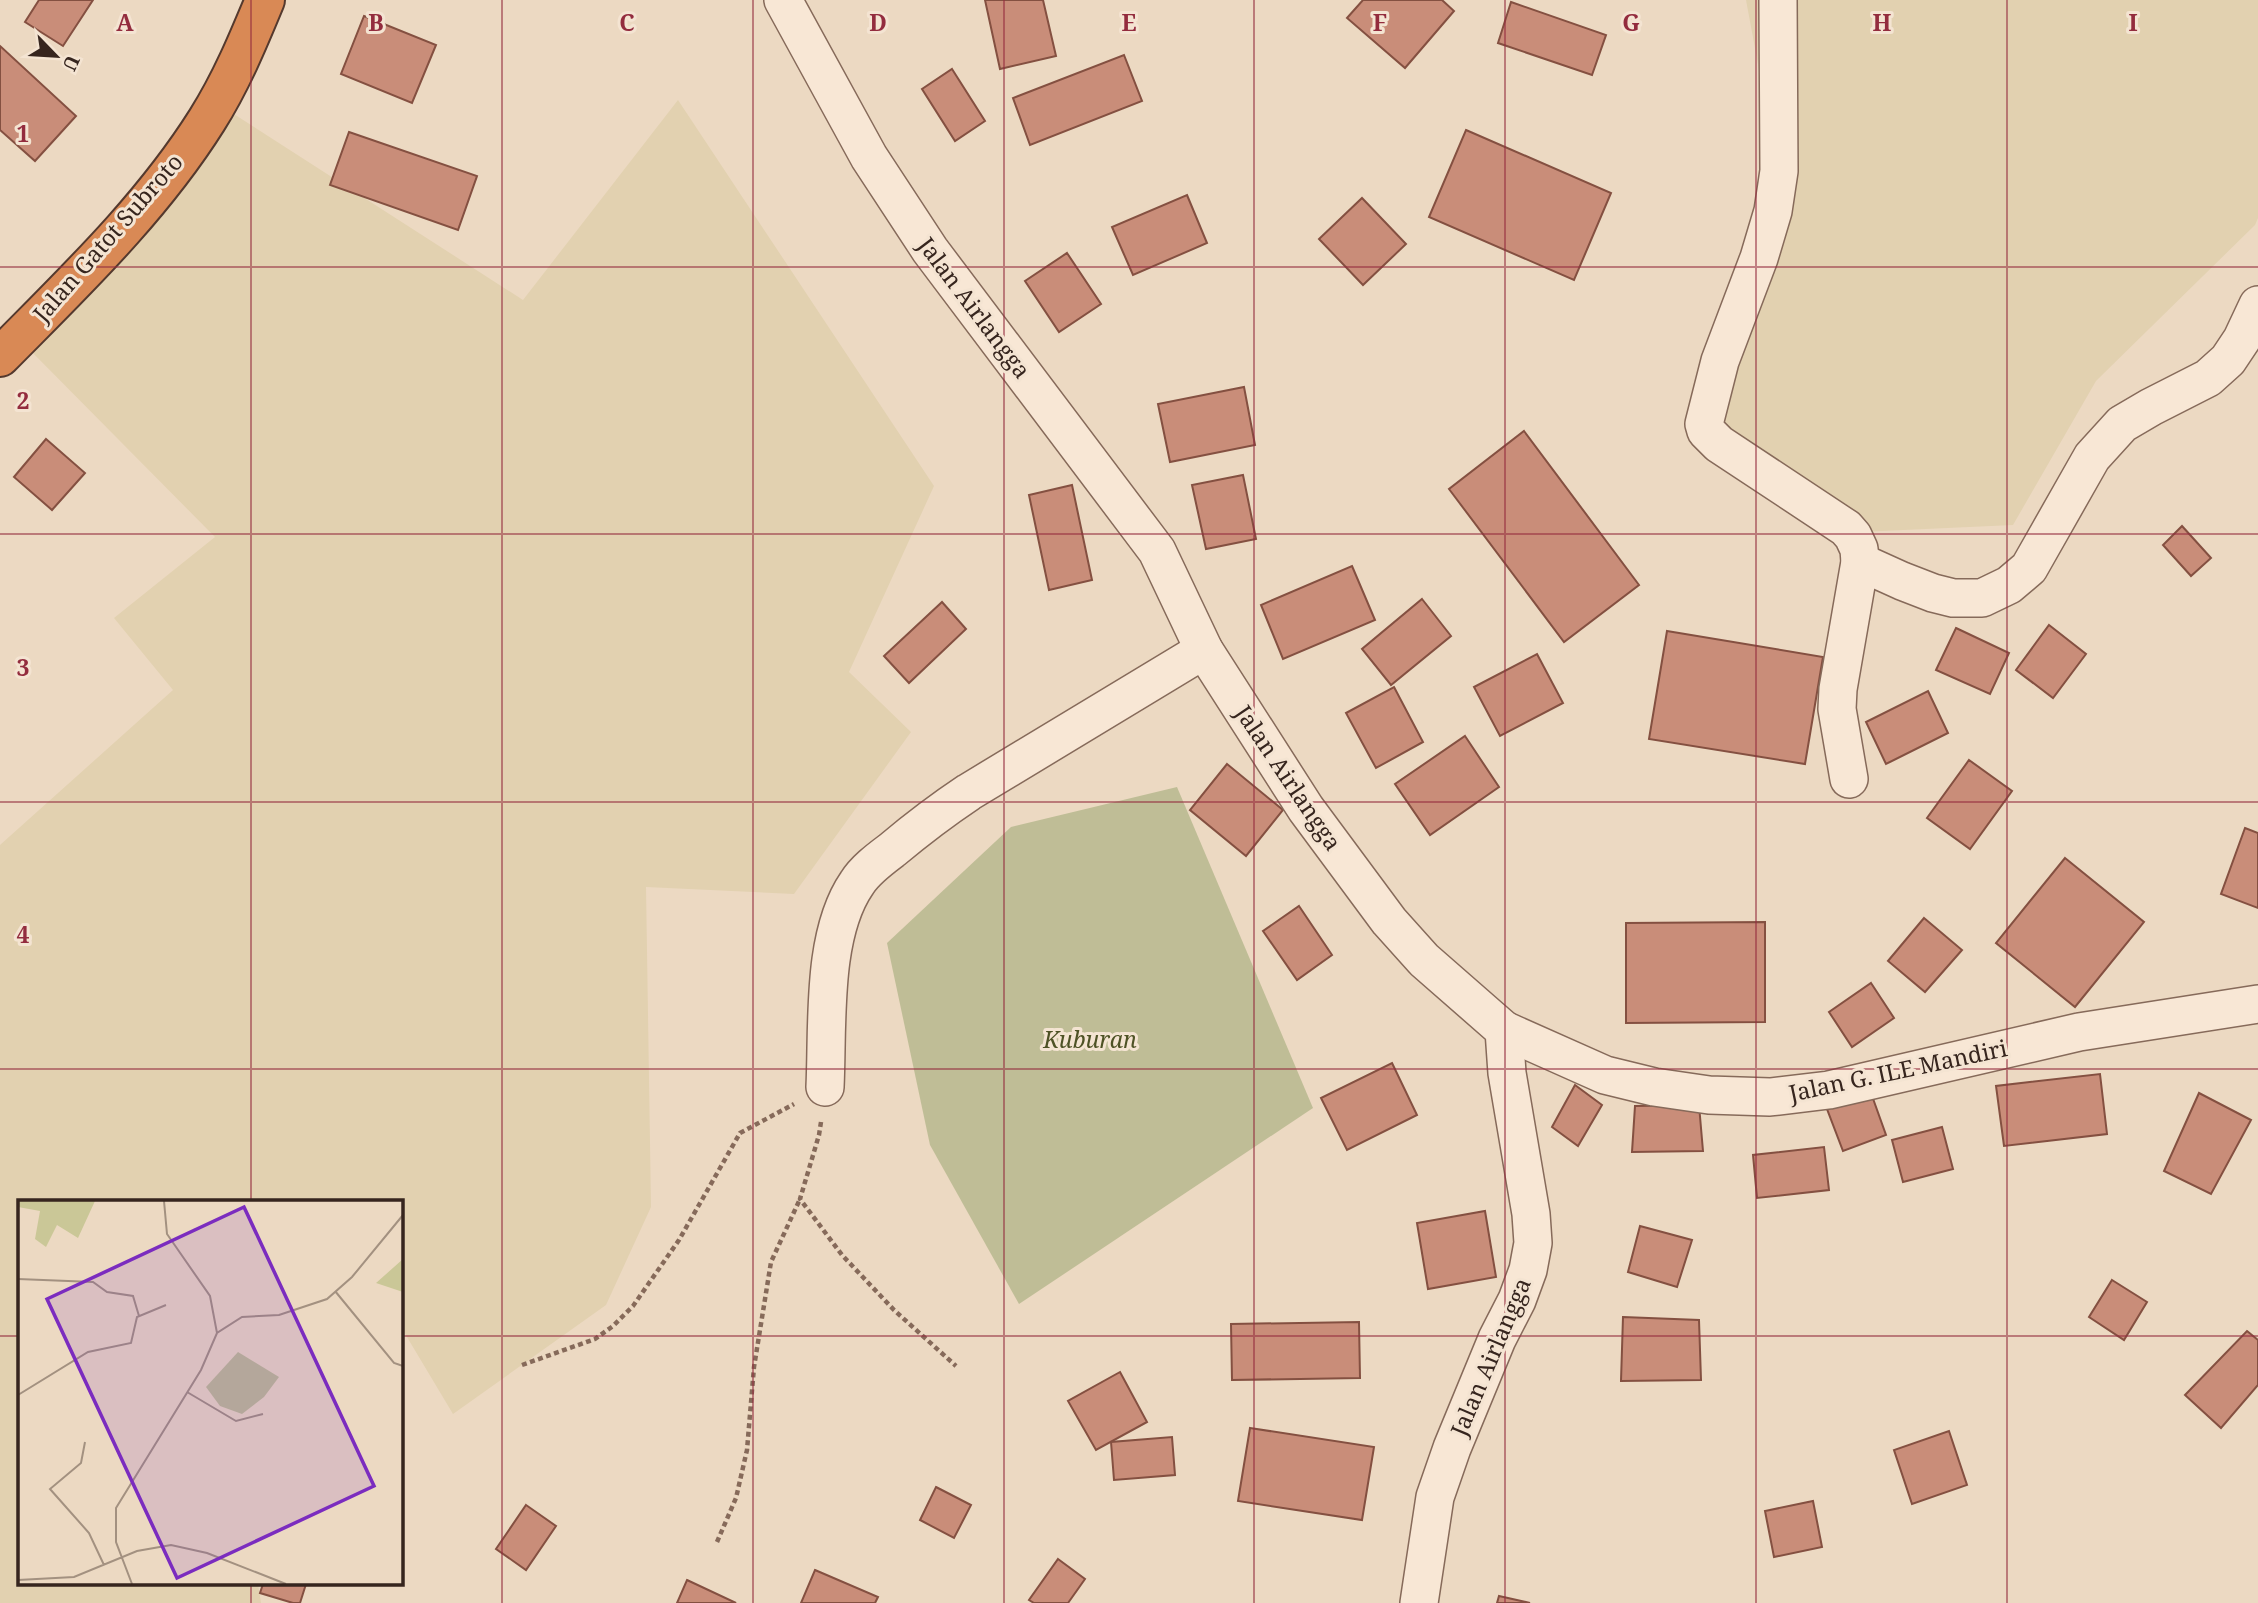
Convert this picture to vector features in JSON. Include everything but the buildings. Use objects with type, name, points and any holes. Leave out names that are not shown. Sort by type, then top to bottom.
[{"type":"highway","name":"Jalan Gatot Subroto","points":[[0,357],[74,282],[171,172],[207,119],[238,64],[265,0]]},
{"type":"street","name":"Jalan Airlangga","points":[[783,0],[869,157],[930,250],[1157,551],[1204,650],[1306,809],[1389,921],[1424,960],[1504,1030],[1507,1073],[1527,1189],[1533,1242],[1528,1270],[1517,1300],[1497,1339],[1452,1448],[1436,1497],[1419,1603]]},
{"type":"street","points":[[1778,0],[1779,171],[1773,211],[1759,258],[1720,361],[1704,424],[1719,444],[1846,528],[1859,549],[1860,562],[1838,689],[1837,709],[1849,779]]},
{"type":"street","points":[[1860,562],[1912,585],[1953,598],[1982,598],[2009,585],[2029,568],[2092,457],[2122,424],[2208,377],[2228,360],[2242,339],[2258,305]]},
{"type":"street","points":[[825,1087],[831,948],[844,904],[858,880],[923,824],[969,792],[1204,650]]},
{"type":"street","name":"Jalan G. ILE Mandiri","points":[[1504,1030],[1605,1075],[1709,1096],[1770,1097],[1829,1090],[2079,1032],[2258,1004]]},
{"type":"path","points":[[717,1542],[736,1498],[747,1450],[754,1367],[771,1262],[800,1199],[819,1135],[825,1087]]},
{"type":"path","points":[[522,1365],[595,1339],[614,1326],[633,1306],[679,1240],[740,1133],[825,1087]]},
{"type":"path","points":[[800,1199],[842,1255],[894,1310],[956,1366]]},
{"type":"shaded area","points":[[1746,0],[2258,0],[2258,218],[2255,225],[2096,381],[2013,525],[1860,532],[1707,426],[1774,150]]},
{"type":"shaded area","points":[[678,100],[934,486],[849,672],[911,732],[794,894],[646,887],[651,1207],[606,1305],[453,1414],[402,1329],[402,1200],[18,1200],[18,1586],[258,1586],[261,1603],[0,1603],[0,845],[173,690],[114,618],[215,537],[21,341],[223,107],[523,300]]},
{"type":"green space","name":"Kuburan","points":[[1177,787],[1313,1108],[1019,1304],[930,1145],[887,943],[1011,827]]}]
